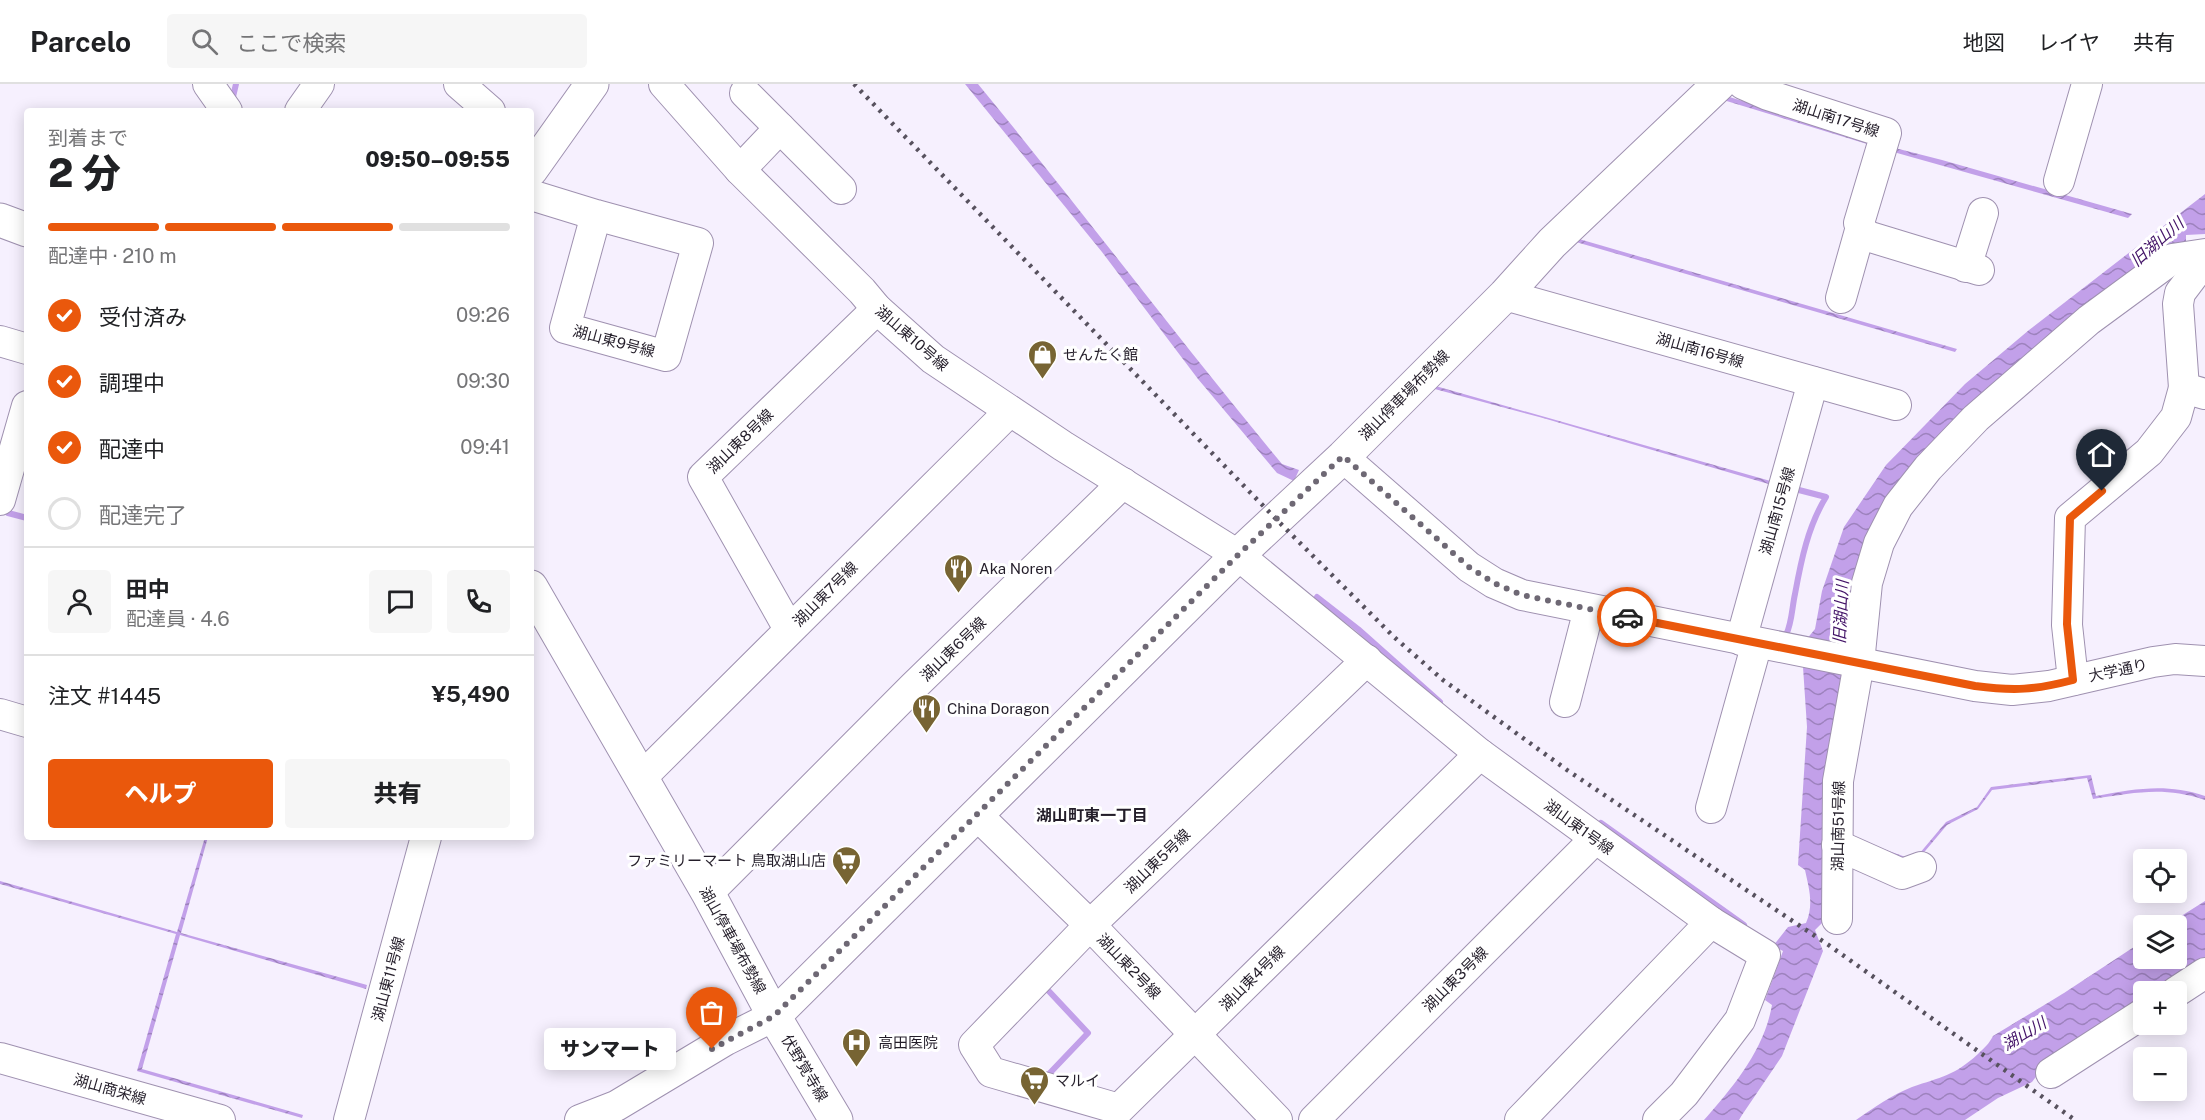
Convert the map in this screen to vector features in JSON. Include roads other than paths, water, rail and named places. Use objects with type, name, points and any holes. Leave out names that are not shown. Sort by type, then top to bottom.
[{"type":"main road","points":[[535,157],[592,84]]},
{"type":"main road","name":"湖山停車場布勢線","points":[[534,595],[708,893],[774,1016],[1238,555],[1343,456],[1505,295],[1552,243],[1719,84]]},
{"type":"main road","points":[[0,220],[24,230]]},
{"type":"main road","name":"伏野覚寺線","points":[[774,1016],[836,1120]]},
{"type":"street","points":[[208,84],[224,108]]},
{"type":"street","points":[[302,108],[319,84]]},
{"type":"street","points":[[459,84],[487,108]]},
{"type":"street","name":"湖山東10号線","points":[[664,84],[740,170],[862,291],[877,309],[933,359],[1010,411],[1238,555]]},
{"type":"street","name":"湖山南17号線","points":[[1743,84],[1768,95],[1886,133],[1859,223],[1861,227]]},
{"type":"street","points":[[2059,182],[2087,84]]},
{"type":"street","points":[[745,93],[841,189]]},
{"type":"street","points":[[740,170],[780,128]]},
{"type":"street","name":"湖山東9号線","points":[[534,196],[698,243],[666,356],[565,328],[596,215]]},
{"type":"street","points":[[1861,227],[1864,235],[1973,268],[1983,213]]},
{"type":"street","points":[[1841,298],[1861,227]]},
{"type":"street","name":"湖山南51号線","points":[[1837,919],[1838,781],[1867,583],[1883,534],[1898,506],[1909,489],[1976,418],[2089,320],[2172,259],[2205,254]]},
{"type":"street","points":[[2073,680],[2067,624],[2070,518],[2149,452],[2194,391],[2178,299],[2205,260]]},
{"type":"street","name":"湖山南16号線","points":[[1505,295],[1896,405]]},
{"type":"street","name":"湖山東8号線","points":[[789,629],[703,477],[877,309]]},
{"type":"street","points":[[0,341],[24,348]]},
{"type":"street","name":"湖山南15号線","points":[[1711,808],[1813,382]]},
{"type":"street","name":"湖山東7号線","points":[[641,778],[1010,411]]},
{"type":"street","points":[[0,500],[24,416]]},
{"type":"street","points":[[1343,456],[1469,567],[1494,583],[1522,595],[1749,642]]},
{"type":"street","name":"湖山東6号線","points":[[708,893],[913,687],[1123,483]]},
{"type":"street","name":"湖山東1号線","points":[[1238,555],[1480,754],[1710,922],[1765,955],[1740,1020],[1684,1094],[1658,1120]]},
{"type":"street","points":[[1565,702],[1589,609]]},
{"type":"street","name":"大学通り","points":[[1749,642],[1975,686],[2012,690],[2049,687],[2153,662],[2175,659],[2205,661]]},
{"type":"street","name":"湖山東5号線","points":[[990,1072],[974,1045],[1090,926],[1367,660]]},
{"type":"street","points":[[0,714],[24,721]]},
{"type":"street","name":"湖山東4号線","points":[[990,1072],[1119,1109],[1480,754]]},
{"type":"street","name":"湖山東2号線","points":[[977,815],[1090,926],[1277,1120]]},
{"type":"street","name":"湖山東3号線","points":[[1314,1120],[1595,839]]},
{"type":"street","name":"湖山東11号線","points":[[349,1120],[425,840]]},
{"type":"street","points":[[1837,845],[1902,874],[1922,867]]},
{"type":"street","points":[[1520,1120],[1710,922]]},
{"type":"street","points":[[2187,985],[2205,973]]},
{"type":"street","points":[[580,1120],[616,1106],[726,1040],[774,1016]]},
{"type":"street","points":[[2051,1073],[2133,1020]]},
{"type":"street","name":"湖山商栄線","points":[[0,1058],[220,1120]]},
{"type":"water","points":[[965,84],[978,84],[1282,464],[1299,470],[1294,481],[1277,473],[1198,379],[1102,252]]},
{"type":"water","points":[[1723,95],[1863,138],[1867,144],[1720,99]]},
{"type":"water","points":[[1891,147],[2132,214],[2128,218],[1890,151]]},
{"type":"water","name":"旧湖山川","points":[[2205,194],[2205,234],[2186,235],[2186,247],[1895,501],[1825,920],[1815,930],[1823,951],[1782,1056],[1739,1120],[1704,1120],[1737,1081],[1762,1037],[1772,1005],[1765,1000],[1783,951],[1773,946],[1788,927],[1806,923],[1808,916],[1810,897],[1808,884],[1805,870],[1798,865],[1807,727],[1803,667],[1806,640],[1815,629],[1822,591],[1844,527],[1886,465],[1965,384],[2029,330]]},
{"type":"water","points":[[1579,239],[1957,349],[1955,352],[1576,242]]},
{"type":"water","points":[[1432,385],[1774,482],[1772,485],[1431,388]]},
{"type":"water","points":[[2091,775],[2096,796],[2138,789],[2163,788],[2205,796],[2205,800],[2162,792],[2093,799],[2087,778],[1992,790],[1978,809],[1947,825],[1915,863],[1844,835],[1914,860],[1946,822],[1977,807],[1991,787]]},
{"type":"water","points":[[204,840],[207,840],[181,933],[367,985],[366,989],[180,935],[142,1069],[303,1115],[302,1118],[137,1071],[176,934],[0,884],[0,881],[177,932]]},
{"type":"water","name":"湖山川","points":[[2205,901],[2205,967],[2183,981],[2133,981],[2133,1013],[2038,1074],[2032,1082],[1998,1098],[1965,1120],[1856,1120],[1897,1094],[1962,1067],[1988,1044],[1993,1036],[2133,948],[2133,969],[2187,969],[2187,915],[2183,915]]},
{"type":"waterway","points":[[232,101],[236,84]]},
{"type":"waterway","points":[[1781,634],[1786,635],[1788,630],[1806,544],[1814,520],[1826,497],[1795,489]]},
{"type":"waterway","points":[[8,513],[24,517]]},
{"type":"waterway","points":[[1317,597],[1358,629],[1440,702]]},
{"type":"waterway","points":[[1601,823],[1744,925]]},
{"type":"waterway","points":[[1045,987],[1088,1033],[1047,1076]]},
{"type":"railway","points":[[854,84],[1277,520],[1394,637],[1443,680],[1567,770],[1830,946],[2075,1120]]},
{"type":"place","name":"せんたく館","points":[[1042,380]]},
{"type":"place","name":"Aka Noren","points":[[958,594]]},
{"type":"place","name":"China Doragon","points":[[926,734]]},
{"type":"place","name":"ファミリーマート 鳥取湖山店","points":[[847,886]]},
{"type":"place","name":"サンマート","points":[[712,1049]]},
{"type":"place","name":"高田医院","points":[[857,1068]]},
{"type":"place","name":"マルイ","points":[[1034,1106]]},
{"type":"district","name":"湖山町東一丁目","points":[[1092,815]]}]
